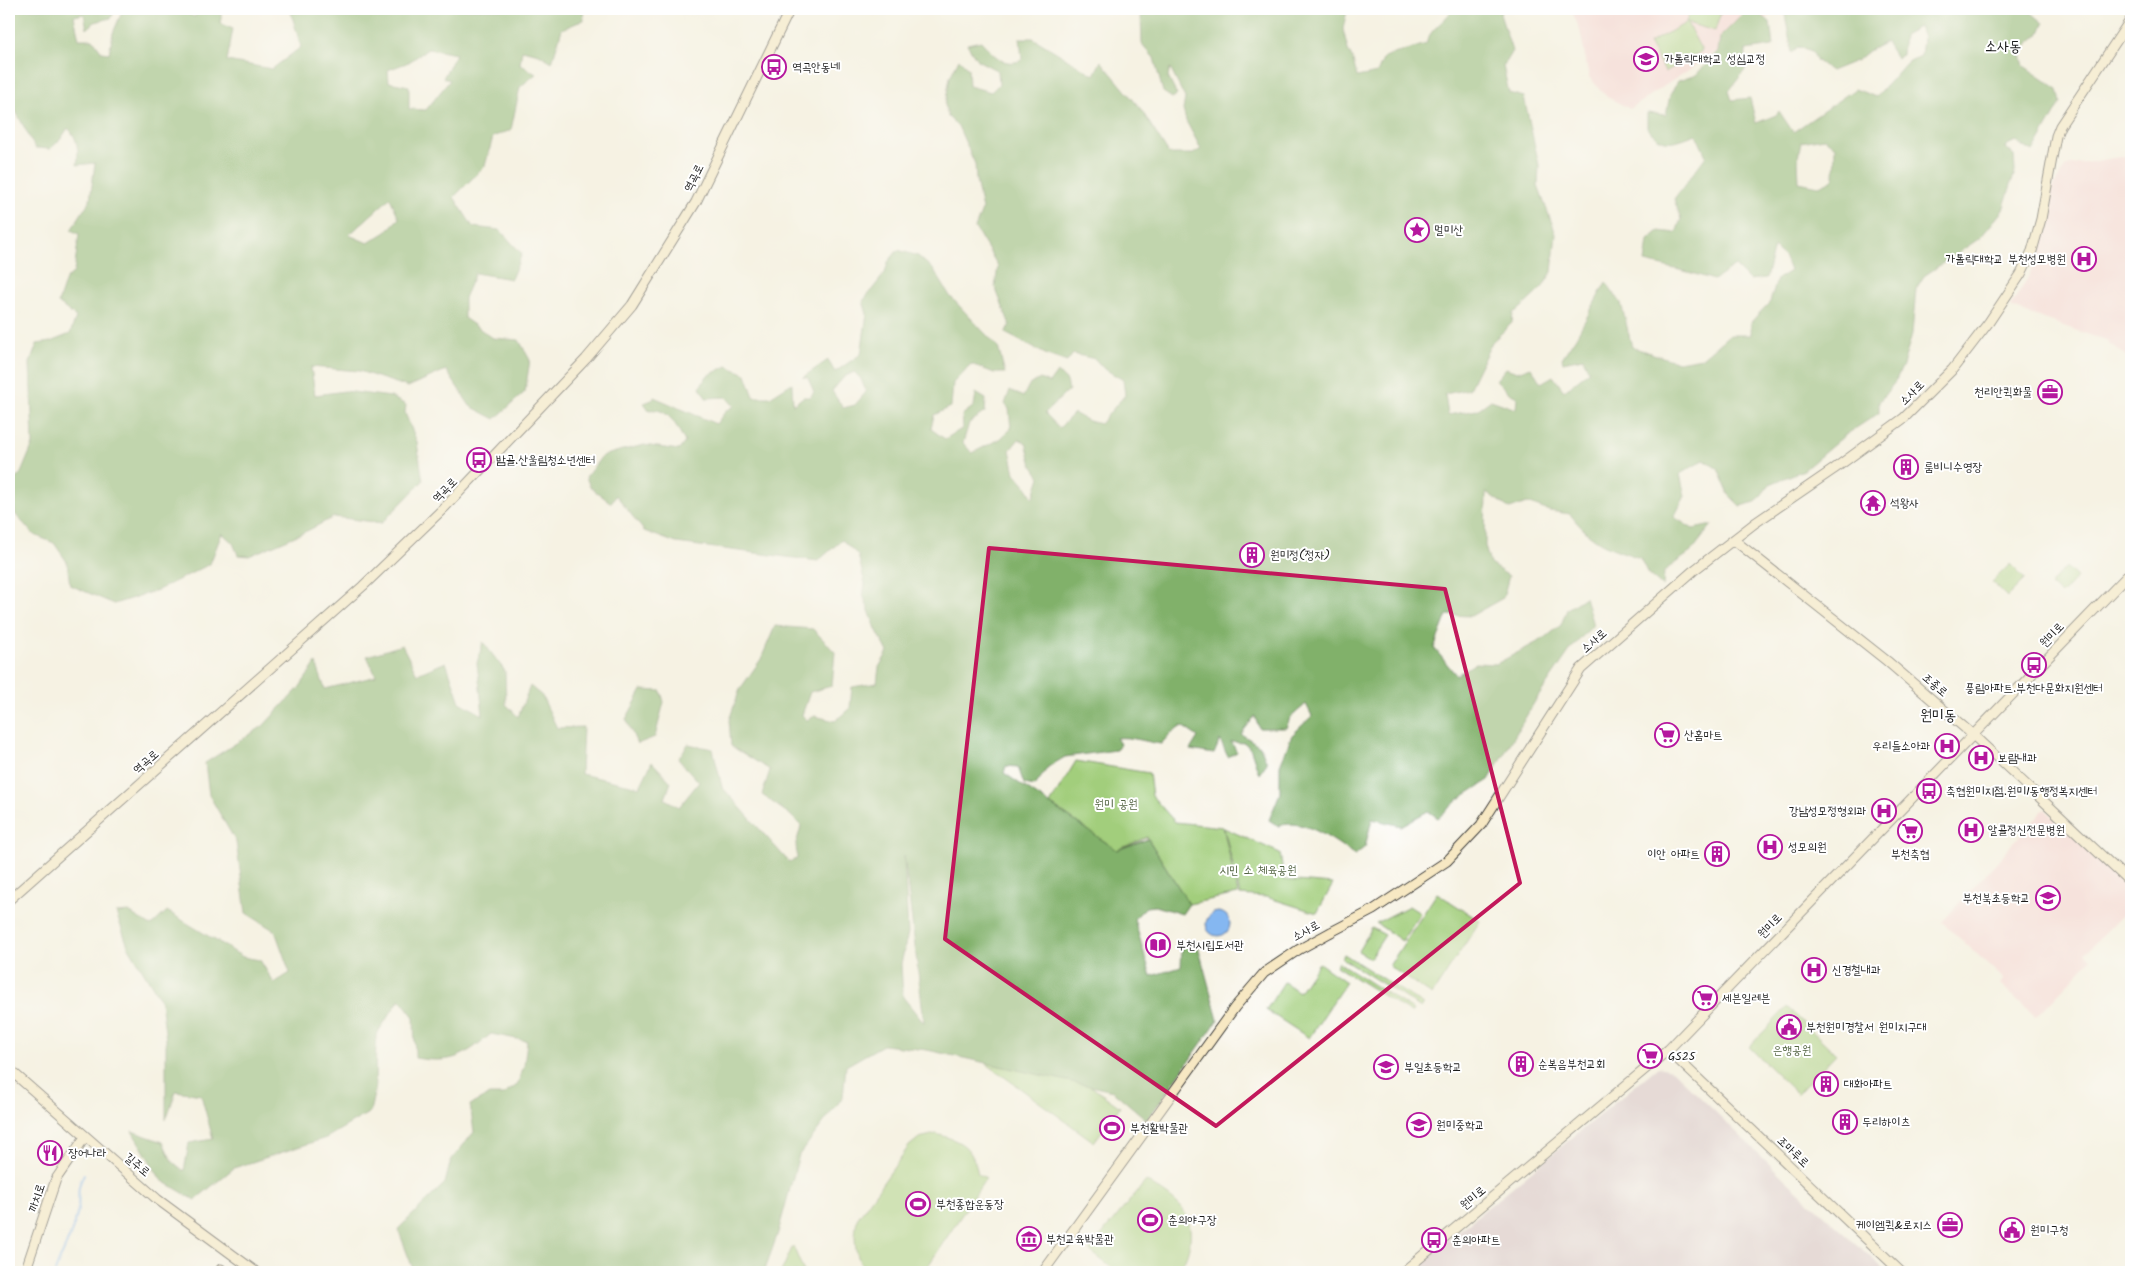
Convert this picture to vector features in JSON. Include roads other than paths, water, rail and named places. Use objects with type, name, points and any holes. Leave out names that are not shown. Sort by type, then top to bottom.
[{"type":"street","name":"역곡로","points":[[9,900],[363,586],[446,506],[586,360],[632,305],[696,202],[790,9]]},
{"type":"street","name":"소사로","points":[[1042,1272],[1235,1008],[1264,973],[1298,950],[1372,910],[1447,861],[1481,825],[1581,669],[1693,571],[1904,418],[1952,370],[1989,322],[2021,274],[2032,251],[2041,219],[2056,136],[2060,126],[2131,19]]},
{"type":"street","name":"조종로","points":[[1734,540],[1887,660],[1973,735],[2131,883]]},
{"type":"street","name":"원미로","points":[[1403,1272],[1668,1050],[2131,572]]},
{"type":"street","name":"조마루로","points":[[1668,1050],[1901,1272]]},
{"type":"street","name":"길주로","points":[[9,1069],[85,1138],[157,1199],[256,1272]]},
{"type":"street","name":"까치로","points":[[25,1272],[56,1179],[85,1138]]},
{"type":"water","points":[[1218,912],[1223,913],[1229,919],[1229,929],[1223,935],[1218,936],[1213,935],[1207,929],[1206,924],[1207,919],[1213,913]]},
{"type":"waterway","points":[[55,1272],[74,1225],[78,1209],[79,1189],[84,1174]]},
{"type":"place","name":"가톨릭대학교 성심교정","points":[[1646,59]]},
{"type":"place","name":"역곡안동네","points":[[774,67]]},
{"type":"place","name":"멀미산","points":[[1417,230]]},
{"type":"place","name":"가톨릭대학교 부천성모병원","points":[[2084,259]]},
{"type":"place","name":"천리안퀵화물","points":[[2050,392]]},
{"type":"place","name":"밤골.산울림청소년센터","points":[[479,460]]},
{"type":"place","name":"룸비니수영장","points":[[1906,467]]},
{"type":"place","name":"석왕사","points":[[1873,503]]},
{"type":"place","name":"원미정(정자)","points":[[1252,555]]},
{"type":"place","name":"풍림아파트.부천다문화지원센터","points":[[2034,665]]},
{"type":"place","name":"산홈마트","points":[[1667,735]]},
{"type":"place","name":"우리들소아과","points":[[1947,746]]},
{"type":"place","name":"보람내과","points":[[1981,758]]},
{"type":"place","name":"축협원미지점.원미1동행정복지센터","points":[[1929,791]]},
{"type":"place","name":"강남성모정형외과","points":[[1884,811]]},
{"type":"place","name":"알콜정신전문병원","points":[[1971,830]]},
{"type":"place","name":"부천축협","points":[[1910,831]]},
{"type":"place","name":"성모의원","points":[[1770,847]]},
{"type":"place","name":"이안 아파트","points":[[1717,854]]},
{"type":"place","name":"부천북초등학교","points":[[2048,898]]},
{"type":"place","name":"부천시립도서관","points":[[1158,945]]},
{"type":"place","name":"신경철내과","points":[[1814,970]]},
{"type":"place","name":"세븐일레븐","points":[[1705,998]]},
{"type":"place","name":"부천원미경찰서 원미지구대","points":[[1789,1027]]},
{"type":"place","name":"GS25","points":[[1650,1056]]},
{"type":"place","name":"순복음부천교회","points":[[1521,1064]]},
{"type":"place","name":"부일초등학교","points":[[1386,1067]]},
{"type":"place","name":"대화아파트","points":[[1826,1084]]},
{"type":"place","name":"두리하이츠","points":[[1845,1122]]},
{"type":"place","name":"원미중학교","points":[[1419,1125]]},
{"type":"place","name":"부천활박물관","points":[[1112,1128]]},
{"type":"place","name":"장어나라","points":[[50,1153]]},
{"type":"place","name":"부천종합운동장","points":[[918,1204]]},
{"type":"place","name":"춘의야구장","points":[[1150,1220]]},
{"type":"place","name":"케이엠퀵&로지스","points":[[1950,1225]]},
{"type":"place","name":"원미구청","points":[[2012,1230]]},
{"type":"place","name":"부천교육박물관","points":[[1029,1239]]},
{"type":"place","name":"춘의아파트","points":[[1434,1240]]},
{"type":"district","name":"소사동","points":[[2003,47]]},
{"type":"district","name":"원미동","points":[[1938,716]]},
{"type":"park label","name":"원미 공원","points":[[1116,804]]},
{"type":"park label","name":"시민 소 체육공원","points":[[1258,870]]},
{"type":"park label","name":"은행공원","points":[[1792,1050]]}]
